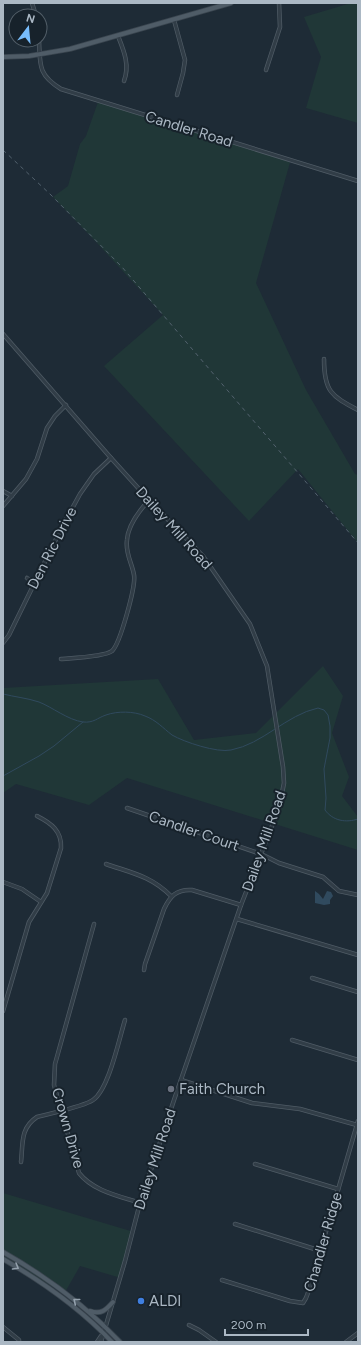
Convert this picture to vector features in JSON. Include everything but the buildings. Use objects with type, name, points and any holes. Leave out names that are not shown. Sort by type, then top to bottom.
[{"type":"main road","points":[[3,57],[39,55],[70,49],[231,3]]},
{"type":"main road","points":[[3,1252],[50,1280],[87,1310],[120,1342]]},
{"type":"main road","points":[[3,1259],[53,1290],[77,1309],[112,1342]]},
{"type":"main road","points":[[87,1310],[96,1313],[102,1312],[113,1302]]},
{"type":"street","points":[[266,70],[280,27],[279,3]]},
{"type":"street","points":[[174,20],[185,60],[177,95]]},
{"type":"street","points":[[118,36],[127,66],[127,73],[124,81]]},
{"type":"street","name":"Candler Road","points":[[39,48],[40,63],[44,75],[50,82],[61,89],[358,181]]},
{"type":"street","name":"Dailey Mill Road","points":[[4,336],[148,500],[203,556],[250,624],[267,666],[283,767],[284,783],[278,808],[241,905],[140,1202],[106,1327],[103,1333]]},
{"type":"street","points":[[324,359],[324,374],[330,390],[335,397],[358,410]]},
{"type":"street","points":[[3,506],[26,479],[37,460],[47,428],[55,416],[66,405]]},
{"type":"street","name":"Den Ric Drive","points":[[3,643],[9,635],[62,527],[80,494],[94,474],[111,458]]},
{"type":"street","points":[[3,491],[12,496]]},
{"type":"street","points":[[61,659],[105,654],[112,650],[117,644],[129,606],[135,576],[128,556],[127,538],[135,518],[148,500]]},
{"type":"street","points":[[27,578],[34,583]]},
{"type":"street","name":"Candler Court","points":[[127,808],[323,877],[339,891],[358,894]]},
{"type":"street","points":[[3,1012],[29,922],[47,893],[61,848],[60,835],[53,826],[38,816]]},
{"type":"street","points":[[106,864],[152,880],[161,886],[171,896]]},
{"type":"street","points":[[3,882],[22,889],[41,902]]},
{"type":"street","points":[[144,970],[164,909],[171,896],[180,891],[192,890],[241,905]]},
{"type":"street","points":[[237,919],[358,955]]},
{"type":"street","name":"Crown Drive","points":[[94,924],[55,1064],[54,1085],[76,1165],[84,1179],[106,1191],[140,1202]]},
{"type":"street","points":[[312,978],[358,992]]},
{"type":"street","points":[[21,1162],[24,1134],[28,1125],[37,1117],[89,1102],[100,1093],[108,1076],[125,1020]]},
{"type":"street","points":[[292,1040],[358,1060]]},
{"type":"street","points":[[181,1080],[252,1103],[300,1109],[357,1125]]},
{"type":"street","name":"Chandler Ridge","points":[[222,1280],[290,1301],[303,1303],[309,1290],[321,1251],[358,1121]]},
{"type":"street","points":[[255,1164],[338,1189]]},
{"type":"street","points":[[235,1224],[321,1251]]},
{"type":"street","points":[[189,1326],[210,1336],[216,1342]]},
{"type":"street","points":[[3,1334],[5,1328],[19,1340],[19,1342]]},
{"type":"street","points":[[97,1342],[103,1333]]},
{"type":"street","points":[[101,1342],[103,1333]]},
{"type":"street","points":[[346,1342],[358,1333]]},
{"type":"green space","points":[[351,3],[358,3],[358,123],[306,108],[321,57],[304,17]]},
{"type":"green space","points":[[98,102],[291,159],[256,283],[306,390],[355,474],[358,475],[358,543],[298,469],[249,521],[104,366],[163,315],[53,197],[68,186],[80,144],[86,136]]},
{"type":"green space","points":[[323,666],[343,696],[332,733],[349,777],[342,796],[358,817],[358,850],[127,778],[89,805],[16,784],[3,793],[3,688],[158,679],[194,740],[256,733]]},
{"type":"green space","points":[[3,1193],[134,1232],[121,1278],[80,1266],[64,1294],[3,1257]]},
{"type":"water","points":[[315,891],[323,899],[327,891],[331,892],[333,896],[330,900],[330,904],[324,905],[315,903]]},
{"type":"waterway","points":[[3,694],[39,702],[72,719],[83,722],[93,721],[115,713],[131,712],[141,714],[153,720],[177,738],[192,744],[225,751],[243,747],[254,742],[306,712],[318,708],[324,710],[328,715],[330,726],[330,738],[324,769],[326,798],[325,810],[336,819],[344,821],[358,819]]},
{"type":"waterway","points":[[3,776],[54,746],[83,722]]},
{"type":"railway","points":[[3,150],[51,195],[122,267],[358,543]]},
{"type":"place","name":"Faith Church","points":[[171,1089]]},
{"type":"place","name":"ALDI","points":[[141,1301]]}]
